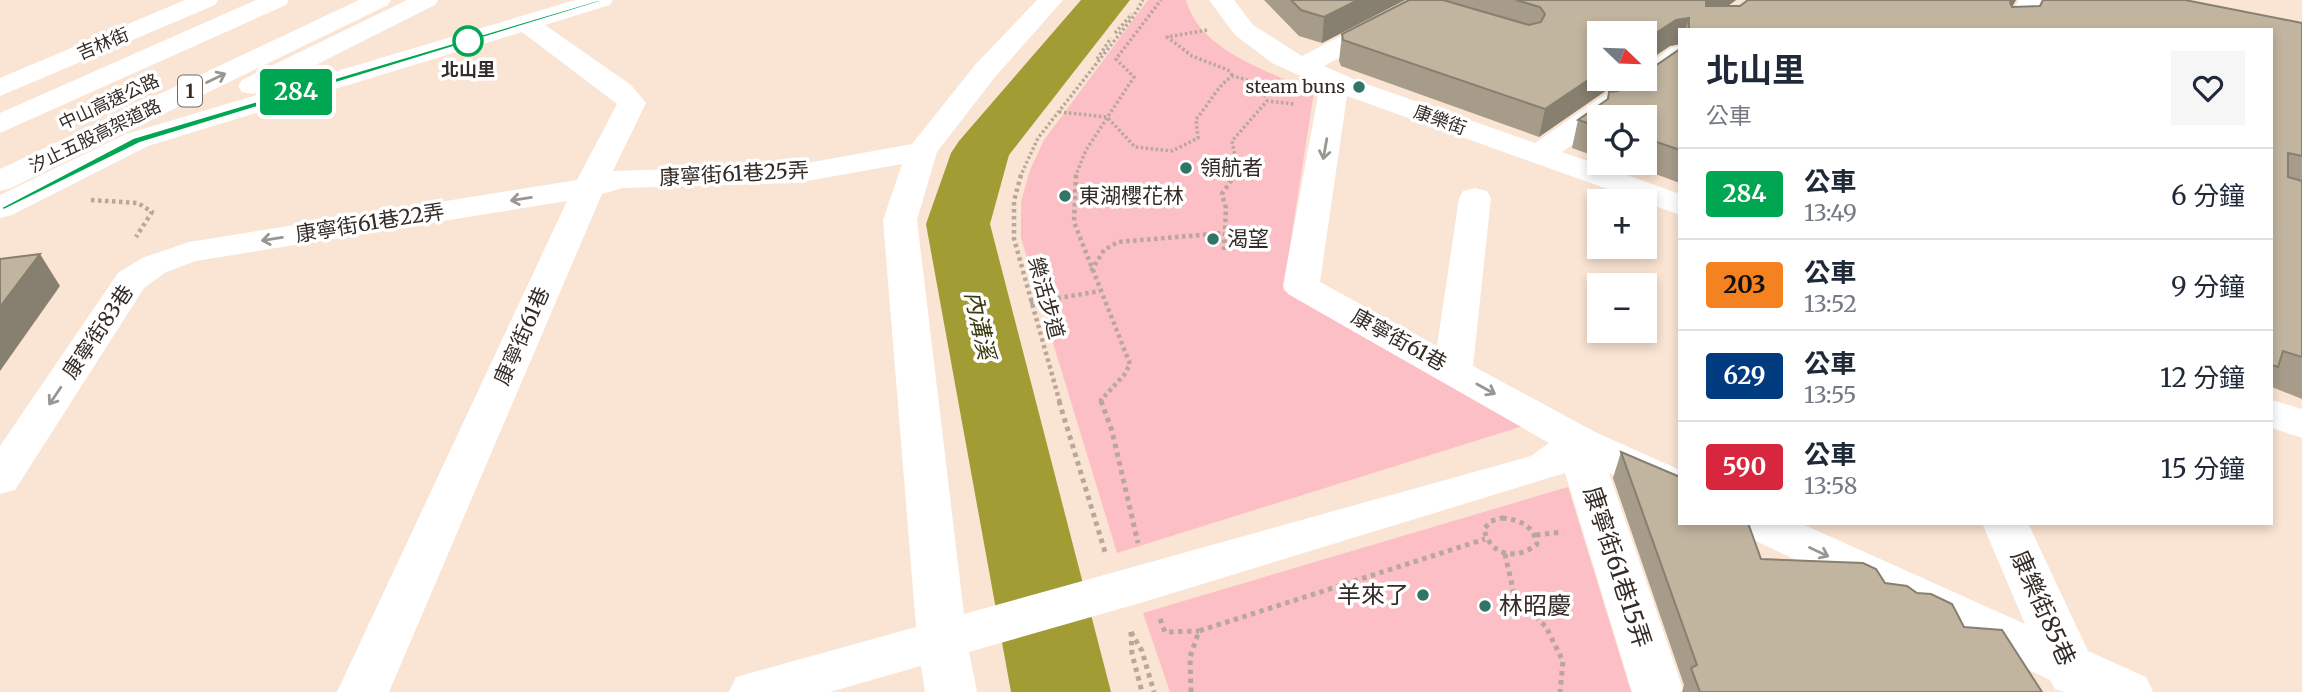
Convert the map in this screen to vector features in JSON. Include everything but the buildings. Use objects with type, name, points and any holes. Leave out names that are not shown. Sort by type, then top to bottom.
[{"type":"main road","name":"吉林街","points":[[0,88],[206,0]]},
{"type":"main road","points":[[0,109],[240,0]]},
{"type":"main road","name":"中山高速公路","points":[[0,124],[277,0]]},
{"type":"main road","name":"中山高速公路","points":[[0,152],[332,0]]},
{"type":"main road","name":"汐止五股高架道路","points":[[0,181],[379,0]]},
{"type":"main road","points":[[0,208],[426,0]]},
{"type":"main road","points":[[213,117],[446,0]]},
{"type":"main road","points":[[137,141],[601,0]]},
{"type":"main road","points":[[951,692],[942,642],[900,220],[922,150],[985,71],[1051,0]]},
{"type":"main road","name":"康樂街","points":[[1221,0],[1244,30],[1282,57],[1319,74],[1678,204]]},
{"type":"main road","points":[[2015,28],[2031,0]]},
{"type":"main road","points":[[1319,74],[1422,4],[1452,19]]},
{"type":"main road","name":"康寧街61巷","points":[[363,692],[589,188],[632,103],[621,91],[526,23]]},
{"type":"main road","points":[[1538,155],[1678,55]]},
{"type":"main road","name":"康寧街61巷","points":[[1319,74],[1301,286],[1580,442],[1678,487]]},
{"type":"main road","name":"康寧街61巷25弄","points":[[589,188],[620,179],[796,174],[922,150]]},
{"type":"main road","name":"康寧街61巷22弄","points":[[154,265],[189,252],[589,188]]},
{"type":"main road","points":[[1452,370],[1475,198]]},
{"type":"main road","name":"康寧街83巷","points":[[0,479],[131,281],[154,265]]},
{"type":"main road","points":[[2273,414],[2302,424]]},
{"type":"main road","points":[[755,692],[1128,591],[1546,466],[1580,442]]},
{"type":"main road","name":"康寧街61巷15弄","points":[[1580,442],[1590,486],[1658,692]]},
{"type":"main road","points":[[1761,525],[2076,679],[2127,692]]},
{"type":"main road","name":"康樂街85巷","points":[[2006,525],[2076,679]]},
{"type":"path","points":[[1115,33],[1143,0]]},
{"type":"path","points":[[1142,692],[1132,654],[1112,431],[1101,401],[1130,364],[1091,271],[1074,222],[1075,178],[1084,155],[1134,76],[1116,59],[1144,27],[1161,0]]},
{"type":"path","points":[[1097,60],[1132,14]]},
{"type":"path","points":[[1207,30],[1167,37],[1192,56],[1228,70],[1233,76],[1251,81],[1264,91],[1267,101]]},
{"type":"path","points":[[1097,60],[1111,37]]},
{"type":"path","name":"樂活步道","points":[[1097,60],[1038,138],[1022,170],[1014,201],[1014,239],[1030,303],[1128,591],[1154,692]]},
{"type":"path","points":[[1058,112],[1107,117],[1135,147],[1171,151],[1198,138],[1196,119],[1213,100],[1221,83],[1233,76]]},
{"type":"path","points":[[1267,101],[1294,104]]},
{"type":"path","points":[[1224,250],[1226,208],[1222,194],[1238,171],[1232,141],[1267,101]]},
{"type":"path","name":"康寧街83巷","points":[[28,194],[138,202],[152,212],[123,257],[154,265]]},
{"type":"path","points":[[1091,271],[1101,253],[1108,246],[1120,241],[1142,241],[1197,231],[1224,233]]},
{"type":"path","points":[[1030,303],[1100,291]]},
{"type":"path","points":[[1502,518],[1516,519],[1536,535],[1537,544],[1530,552],[1519,556],[1492,548],[1485,538],[1484,529],[1491,521],[1502,518]]},
{"type":"path","points":[[1536,535],[1564,531]]},
{"type":"path","points":[[1191,692],[1190,657],[1199,631],[1485,538]]},
{"type":"path","points":[[1505,554],[1514,594],[1546,627],[1563,662],[1560,692]]},
{"type":"shaded area","points":[[1148,0],[1186,0],[1194,18],[1221,46],[1238,58],[1314,92],[1283,290],[1523,426],[1117,553],[1021,238],[1021,202],[1030,170],[1044,140]]},
{"type":"shaded area","points":[[1568,487],[1631,692],[1170,692],[1143,613]]},
{"type":"waterway","name":"內溝溪","points":[[1061,692],[958,224],[980,153],[1106,0]]},
{"type":"bus line","name":"284","points":[[0,208],[137,141],[601,0]]},
{"type":"place","name":"北山里","points":[[468,41]]},
{"type":"place","name":"steam buns","points":[[1359,87]]},
{"type":"place","name":"領航者","points":[[1186,168]]},
{"type":"place","name":"東湖櫻花林","points":[[1065,196]]},
{"type":"place","name":"渴望","points":[[1213,239]]},
{"type":"place","name":"羊來了","points":[[1423,595]]},
{"type":"place","name":"林昭慶","points":[[1485,606]]}]
